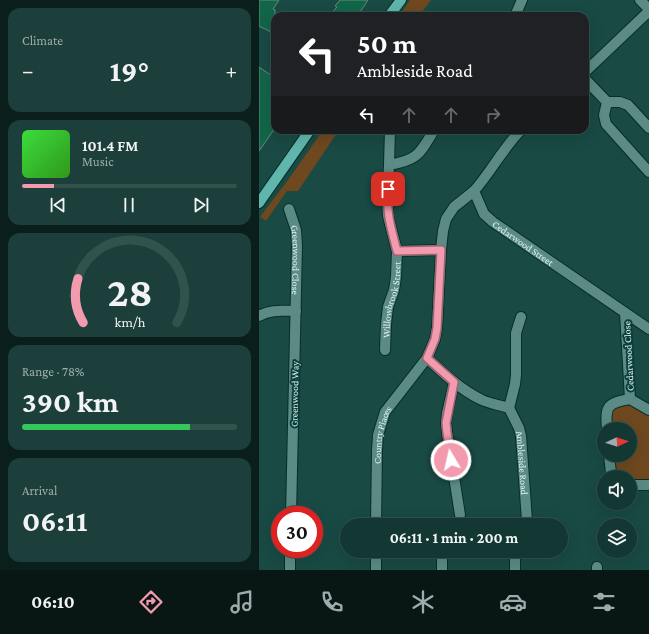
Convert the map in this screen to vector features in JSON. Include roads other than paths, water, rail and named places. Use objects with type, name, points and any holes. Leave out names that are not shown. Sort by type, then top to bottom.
[{"type":"main road","points":[[392,12],[401,0]]},
{"type":"main road","points":[[259,203],[307,134]]},
{"type":"street","points":[[517,12],[522,0]]},
{"type":"street","points":[[589,68],[649,10],[640,0]]},
{"type":"street","points":[[589,83],[607,102],[620,102],[628,105],[649,128]]},
{"type":"street","points":[[607,102],[604,115],[606,124],[649,172]]},
{"type":"street","name":"Willowbrook Street","points":[[385,350],[388,307],[394,290],[397,251],[388,216],[387,201],[390,134]]},
{"type":"street","points":[[389,165],[404,162],[417,155],[432,134]]},
{"type":"street","points":[[474,191],[504,149],[517,134]]},
{"type":"street","name":"Country Places","points":[[376,518],[378,435],[385,412],[427,358],[435,339],[437,328],[441,250],[445,219],[454,206],[474,191]]},
{"type":"street","name":"Cedarwood Street","points":[[474,191],[484,214],[493,222],[649,329]]},
{"type":"street","name":"Greenwood Close","points":[[289,209],[296,230],[297,246],[295,311]]},
{"type":"street","points":[[397,251],[441,250]]},
{"type":"street","points":[[259,316],[274,311],[295,311]]},
{"type":"street","name":"Greenwood Way","points":[[291,506],[295,311]]},
{"type":"street","name":"Cedarwood Close","points":[[625,313],[630,399]]},
{"type":"street","points":[[427,358],[454,382],[483,400],[509,408],[516,379],[516,333],[521,317]]},
{"type":"street","points":[[454,382],[446,423],[460,515]]},
{"type":"street","name":"Cedarwood Close","points":[[606,422],[607,409],[611,404],[617,401],[630,399],[649,410]]},
{"type":"street","name":"Ambleside Road","points":[[509,408],[519,428],[521,436],[527,518]]},
{"type":"street","points":[[637,485],[649,485]]},
{"type":"street","points":[[290,558],[290,570]]},
{"type":"street","points":[[375,558],[376,570]]},
{"type":"street","points":[[442,558],[442,570]]},
{"type":"street","points":[[515,558],[515,570]]}]
